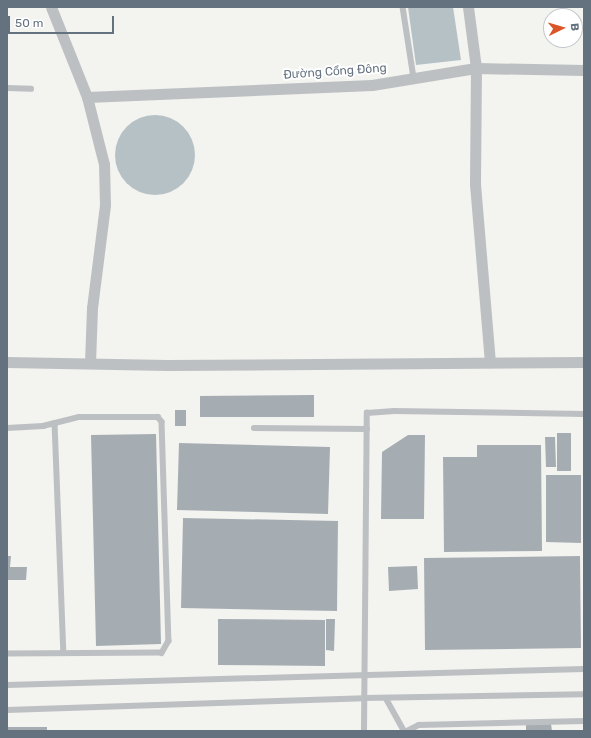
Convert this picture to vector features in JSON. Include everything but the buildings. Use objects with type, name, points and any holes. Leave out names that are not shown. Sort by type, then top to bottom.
[{"type":"street","points":[[51,7],[87,97],[104,164],[105,205],[92,308],[90,363]]},
{"type":"street","points":[[468,7],[476,68],[475,184],[490,362]]},
{"type":"street","name":"Đường Cổng Đông","points":[[87,97],[372,85],[476,68],[584,70]]},
{"type":"street","points":[[7,362],[167,365],[584,362]]},
{"type":"lane","points":[[404,7],[414,78]]},
{"type":"lane","points":[[7,88],[30,89]]},
{"type":"lane","points":[[364,731],[367,413],[394,411],[584,414]]},
{"type":"lane","points":[[7,428],[43,426],[79,417],[158,417],[162,422],[169,641],[162,653],[7,654]]},
{"type":"lane","points":[[55,423],[64,653]]},
{"type":"lane","points":[[254,428],[367,429]]},
{"type":"lane","points":[[7,685],[584,669]]},
{"type":"lane","points":[[7,710],[364,698],[584,694]]},
{"type":"lane","points":[[386,698],[404,731]]},
{"type":"lane","points":[[407,731],[419,725],[584,721]]},
{"type":"shaded area","points":[[408,7],[453,7],[461,60],[416,65]]},
{"type":"shaded area","points":[[155,115],[170,118],[183,127],[192,140],[195,155],[192,170],[183,183],[170,192],[155,195],[140,192],[127,183],[118,170],[115,155],[118,140],[127,127],[140,118]]}]
